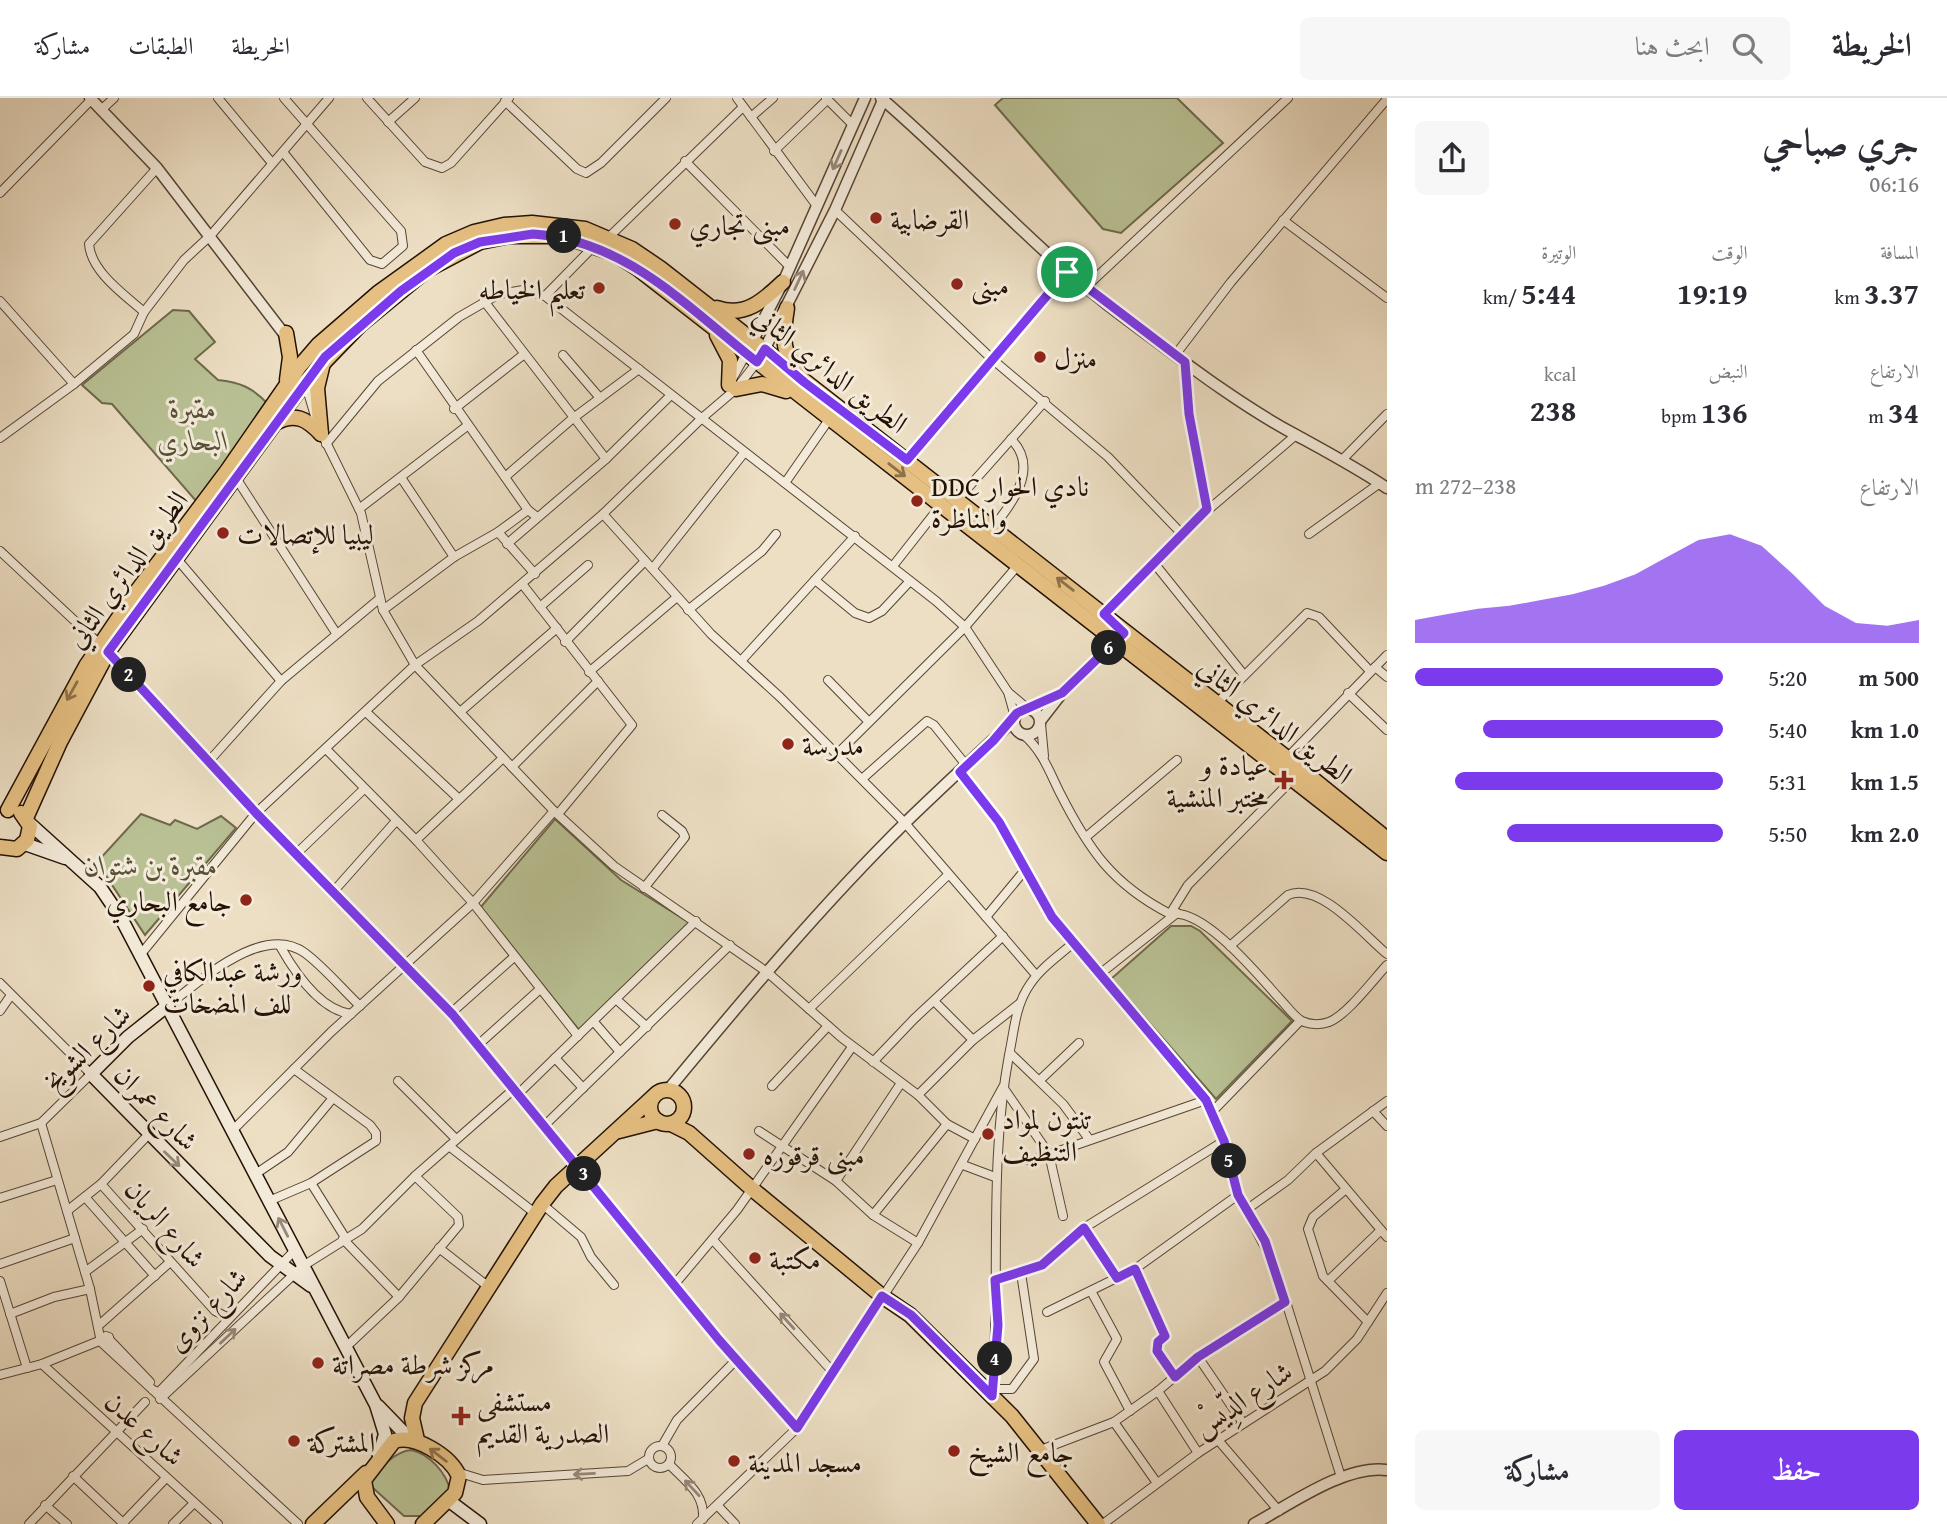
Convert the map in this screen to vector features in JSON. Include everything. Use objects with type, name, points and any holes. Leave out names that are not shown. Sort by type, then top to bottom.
[{"type":"main road","name":"الطريق الدائري الثاني","points":[[24,844],[29,835],[27,820],[104,648],[177,559],[305,382],[322,351],[421,259],[474,232],[531,223],[573,227],[609,237],[641,255],[760,344],[804,382],[1104,614],[1120,637],[1292,780],[1387,853]]},
{"type":"main road","name":"الطريق الدائري الثاني","points":[[4,811],[104,648],[299,368],[427,270],[480,242],[533,234],[563,236],[594,246],[637,268],[941,505],[1287,758],[1386,836]]},
{"type":"main road","points":[[707,304],[726,311],[739,311],[763,301],[783,282]]},
{"type":"main road","points":[[786,308],[782,340],[784,351],[804,382]]},
{"type":"main road","points":[[713,328],[730,360],[733,387],[772,385],[804,398]]},
{"type":"main road","points":[[286,333],[299,349],[322,351],[317,388],[324,439]]},
{"type":"main road","points":[[281,395],[290,366],[286,333]]},
{"type":"main road","points":[[274,424],[283,419],[300,417],[324,439]]},
{"type":"main road","points":[[4,811],[18,812],[107,897],[141,954],[254,1175],[270,1200],[295,1250],[298,1270]]},
{"type":"main road","points":[[0,864],[4,849],[24,844],[68,859]]},
{"type":"main road","name":"شارع الشويخ","points":[[90,1074],[128,1037],[167,1006]]},
{"type":"main road","name":"شارع عمران","points":[[90,1074],[148,1135],[280,1264],[298,1270],[314,1288],[345,1347]]},
{"type":"main road","points":[[414,1439],[411,1418],[415,1402],[539,1209],[578,1167],[653,1097],[668,1090],[678,1093],[684,1102],[701,1146]]},
{"type":"main road","points":[[653,1097],[651,1113],[665,1123],[689,1133],[701,1146],[882,1296],[911,1315],[993,1392],[1038,1451],[1100,1524]]},
{"type":"main road","points":[[618,1132],[665,1123],[684,1113],[684,1102]]},
{"type":"main road","points":[[345,1347],[376,1405],[385,1434],[377,1459]]},
{"type":"main road","points":[[376,1405],[457,1472],[458,1488],[423,1524]]},
{"type":"main road","points":[[313,1524],[367,1472],[394,1441],[414,1439]]},
{"type":"main road","points":[[367,1472],[364,1491],[387,1524]]},
{"type":"main road","points":[[448,1500],[480,1524]]},
{"type":"street","points":[[101,110],[114,98]]},
{"type":"street","points":[[218,98],[272,163]]},
{"type":"street","points":[[284,98],[401,231],[403,246],[382,264],[370,260],[284,152]]},
{"type":"street","points":[[0,438],[74,384],[134,334],[145,312],[184,260],[211,235],[329,98]]},
{"type":"street","points":[[367,98],[425,162],[442,169],[451,163],[507,100],[578,169],[586,173],[601,163],[666,98]]},
{"type":"street","points":[[388,122],[415,98]]},
{"type":"street","points":[[737,98],[817,206]]},
{"type":"street","points":[[751,117],[773,98]]},
{"type":"street","points":[[760,344],[789,266],[865,98]]},
{"type":"street","points":[[1087,286],[1288,98]]},
{"type":"street","points":[[0,193],[90,99],[157,167],[286,333],[324,439],[359,509],[383,610],[415,665],[556,812],[614,866],[766,972],[852,1047],[918,1095],[947,1124],[975,1139]]},
{"type":"street","points":[[774,151],[827,99],[853,125]]},
{"type":"street","points":[[141,954],[256,813],[415,665],[452,641],[523,585],[603,514],[720,402],[786,308],[835,210],[883,99],[1067,272],[1123,317],[1296,435],[1343,459],[1383,486],[1309,534]]},
{"type":"street","points":[[1207,509],[1181,358],[1283,220],[1387,99]]},
{"type":"street","points":[[609,237],[743,107]]},
{"type":"street","points":[[685,161],[789,266]]},
{"type":"street","points":[[145,312],[96,263],[89,244],[157,167]]},
{"type":"street","points":[[835,210],[992,359],[1045,401],[1108,457],[1181,533]]},
{"type":"street","points":[[1283,220],[1387,298]]},
{"type":"street","points":[[545,296],[594,246]]},
{"type":"street","points":[[907,460],[1067,272]]},
{"type":"street","points":[[324,439],[378,381],[484,301],[514,291],[545,296],[744,453],[855,536],[965,627],[1008,692],[1029,708],[1041,722],[1044,756],[1061,795],[1086,837],[1091,852],[1111,873],[1173,914],[1193,919],[1230,946],[1300,1021],[1321,1024],[1336,1018],[1387,965]]},
{"type":"street","points":[[0,301],[74,384]]},
{"type":"street","points":[[484,301],[572,419],[606,459]]},
{"type":"street","points":[[416,350],[454,409],[528,510],[537,517]]},
{"type":"street","points":[[454,409],[523,355]]},
{"type":"street","points":[[563,355],[600,398]]},
{"type":"street","points":[[733,387],[751,358]]},
{"type":"street","points":[[505,477],[572,419],[639,369]]},
{"type":"street","points":[[506,544],[606,459],[671,395]]},
{"type":"street","points":[[958,499],[1045,401]]},
{"type":"street","points":[[1343,459],[1387,414]]},
{"type":"street","points":[[785,483],[830,418]]},
{"type":"street","points":[[359,509],[402,479],[467,426]]},
{"type":"street","points":[[1104,614],[1181,533],[1296,435]]},
{"type":"street","points":[[993,527],[1018,494],[1023,476],[1023,454],[1012,439]]},
{"type":"street","points":[[653,568],[744,453]]},
{"type":"street","points":[[236,478],[337,633]]},
{"type":"street","points":[[402,479],[454,557]]},
{"type":"street","points":[[893,566],[941,505]]},
{"type":"street","points":[[383,610],[454,557],[498,532],[528,510]]},
{"type":"street","points":[[603,514],[688,610],[838,753],[905,823],[1036,975]]},
{"type":"street","points":[[498,532],[535,574]]},
{"type":"street","points":[[688,610],[762,551],[776,534]]},
{"type":"street","points":[[741,661],[855,536]]},
{"type":"street","points":[[0,551],[104,648],[256,813],[451,1013],[674,1286],[797,1428]]},
{"type":"street","points":[[177,559],[281,681]]},
{"type":"street","points":[[565,642],[645,561]]},
{"type":"street","points":[[1154,563],[1244,675]]},
{"type":"street","points":[[838,753],[965,627],[1019,564]]},
{"type":"street","points":[[540,607],[588,565]]},
{"type":"street","points":[[815,580],[855,613],[869,618],[882,611],[910,581]]},
{"type":"street","points":[[232,1131],[351,1014],[473,903],[632,725],[523,585]]},
{"type":"street","points":[[589,671],[677,597]]},
{"type":"street","points":[[210,760],[281,681],[379,599]]},
{"type":"street","points":[[1215,705],[1304,615],[1311,613],[1319,617],[1372,669],[1387,677]]},
{"type":"street","points":[[460,712],[557,628]]},
{"type":"street","points":[[993,741],[1035,733],[1062,693],[1120,637]]},
{"type":"street","points":[[1287,758],[1387,655]]},
{"type":"street","points":[[828,680],[869,722]]},
{"type":"street","points":[[512,767],[598,681]]},
{"type":"street","points":[[1008,692],[1014,718],[1022,734],[1044,756]]},
{"type":"street","points":[[668,1090],[766,972],[905,823],[1014,718],[1062,693]]},
{"type":"street","points":[[1348,693],[1387,730]]},
{"type":"street","points":[[366,712],[459,800]]},
{"type":"street","points":[[862,779],[927,721],[934,725],[999,822],[1052,917],[1206,1100],[1224,1141],[1238,1195],[1265,1241],[1341,1477]]},
{"type":"street","points":[[326,749],[416,840],[473,903],[579,1036]]},
{"type":"street","points":[[416,840],[503,758]]},
{"type":"street","points":[[1086,837],[1177,760]]},
{"type":"street","points":[[1101,973],[1173,914],[1188,885],[1292,780]]},
{"type":"street","points":[[296,855],[364,789]]},
{"type":"street","points":[[644,888],[685,837],[682,831],[662,815]]},
{"type":"street","points":[[333,892],[396,821]]},
{"type":"street","points":[[986,917],[1026,870]]},
{"type":"street","points":[[809,1009],[948,875]]},
{"type":"street","points":[[1230,946],[1288,895],[1297,891],[1320,896],[1387,954]]},
{"type":"street","name":"شارع نزوى","points":[[162,1395],[298,1270],[362,1229],[456,1139],[555,1058],[696,921]]},
{"type":"street","points":[[873,1062],[1003,936]]},
{"type":"street","points":[[1021,1273],[1034,1359],[1012,1390],[993,1392],[998,1325],[995,1177],[1003,1087],[1020,1004],[1036,975],[1072,944]]},
{"type":"street","points":[[167,1006],[241,953],[263,946],[280,946],[305,953],[360,1006]]},
{"type":"street","points":[[280,946],[290,963],[329,1007],[351,1014]]},
{"type":"street","points":[[545,1125],[730,946]]},
{"type":"street","points":[[451,1013],[514,957]]},
{"type":"street","name":"شارع عمران","points":[[0,983],[90,1074]]},
{"type":"street","points":[[478,1045],[539,989]]},
{"type":"street","points":[[0,1011],[11,995]]},
{"type":"street","points":[[617,1000],[647,1027]]},
{"type":"street","points":[[933,1001],[973,1040]]},
{"type":"street","points":[[918,1095],[973,1040],[1020,1004]]},
{"type":"street","points":[[1212,1112],[1300,1021]]},
{"type":"street","points":[[594,1022],[620,1052]]},
{"type":"street","points":[[772,1086],[828,1026]]},
{"type":"street","points":[[1040,1080],[1079,1042]]},
{"type":"street","points":[[674,1286],[713,1240],[852,1047]]},
{"type":"street","points":[[1010,1053],[1040,1080],[1089,1139]]},
{"type":"street","points":[[555,1058],[583,1088]]},
{"type":"street","points":[[270,1200],[311,1182],[376,1141],[376,1133],[370,1125],[294,1069]]},
{"type":"street","name":"شارع الشويخ","points":[[0,1137],[41,1123],[90,1074]]},
{"type":"street","points":[[398,1081],[456,1139]]},
{"type":"street","points":[[836,1181],[901,1083]]},
{"type":"street","points":[[700,1521],[797,1428],[918,1243],[1003,1087]]},
{"type":"street","points":[[1003,1087],[1049,1154],[1063,1216]]},
{"type":"street","points":[[254,1175],[288,1152],[333,1098]]},
{"type":"street","points":[[1030,1161],[1206,1100]]},
{"type":"street","points":[[1246,1210],[1288,1180],[1315,1153],[1387,1101]]},
{"type":"street","points":[[1373,1111],[1387,1126]]},
{"type":"street","points":[[41,1123],[102,1335],[149,1388],[145,1402]]},
{"type":"street","points":[[873,1215],[947,1124]]},
{"type":"street","points":[[759,1131],[836,1181],[873,1215],[918,1243]]},
{"type":"street","points":[[67,1211],[101,1184],[148,1135]]},
{"type":"street","points":[[995,1280],[1042,1265],[1084,1228],[1224,1141]]},
{"type":"street","points":[[449,1146],[581,1237],[591,1257],[614,1285]]},
{"type":"street","points":[[1315,1153],[1384,1233],[1328,1281]]},
{"type":"street","points":[[962,1165],[995,1177]]},
{"type":"street","points":[[345,1347],[399,1297],[459,1225],[458,1217],[415,1176]]},
{"type":"street","points":[[0,1198],[57,1180]]},
{"type":"street","points":[[311,1182],[344,1239],[399,1297]]},
{"type":"street","name":"شارع الريان","points":[[101,1184],[143,1229],[169,1264],[215,1311],[229,1318]]},
{"type":"street","points":[[1346,1189],[1308,1223],[1319,1268],[1368,1322]]},
{"type":"street","points":[[1047,1312],[1135,1269],[1238,1195]]},
{"type":"street","points":[[85,1197],[155,1276]]},
{"type":"street","points":[[1084,1228],[1117,1278]]},
{"type":"street","points":[[85,1272],[143,1229]]},
{"type":"street","points":[[0,1264],[75,1238]]},
{"type":"street","points":[[713,1240],[832,1371]]},
{"type":"street","points":[[439,1248],[490,1288]]},
{"type":"street","name":"شارع نزوى","points":[[162,1395],[229,1318],[295,1250]]},
{"type":"street","points":[[0,1375],[42,1364],[102,1335],[169,1264]]},
{"type":"street","points":[[1135,1269],[1165,1336],[1158,1342],[1157,1351],[1175,1377]]},
{"type":"street","points":[[0,1281],[27,1368]]},
{"type":"street","points":[[10,1314],[54,1297],[90,1289]]},
{"type":"street","points":[[1091,1291],[1117,1339],[1104,1362],[1130,1411]]},
{"type":"street","name":"شارع الدِّيسْ","points":[[1100,1524],[1218,1440],[1310,1382],[1341,1358],[1387,1293]]},
{"type":"street","points":[[1038,1451],[1114,1422],[1158,1391],[1198,1357],[1285,1302]]},
{"type":"street","points":[[102,1335],[172,1406],[298,1524]]},
{"type":"street","points":[[1198,1357],[1243,1423]]},
{"type":"street","points":[[457,1472],[483,1480],[628,1471],[648,1459],[652,1449],[662,1446],[677,1420],[736,1360]]},
{"type":"street","name":"شارع عدن","points":[[42,1364],[218,1524]]},
{"type":"street","name":"شارع نزوى","points":[[149,1388],[162,1395]]},
{"type":"street","points":[[1158,1391],[1198,1454]]},
{"type":"street","points":[[29,1524],[145,1402],[162,1395]]},
{"type":"street","points":[[1114,1422],[1157,1483]]},
{"type":"street","points":[[1218,1440],[1279,1511]]},
{"type":"street","points":[[662,1446],[670,1453],[669,1464],[703,1502],[700,1521]]},
{"type":"street","points":[[648,1459],[655,1468],[669,1464]]},
{"type":"street","points":[[1254,1524],[1341,1477],[1367,1470],[1387,1470]]},
{"type":"street","points":[[73,1476],[123,1524],[166,1478]]},
{"type":"street","points":[[173,1524],[194,1503]]},
{"type":"street","points":[[45,1505],[66,1524]]},
{"type":"street","points":[[718,1506],[735,1524]]},
{"type":"green space","points":[[1003,98],[1177,98],[1223,143],[1121,233],[1103,229],[995,105]]},
{"type":"green space","name":"مقبرة البحاري","points":[[173,310],[189,311],[215,342],[195,359],[218,380],[246,387],[268,404],[196,501],[112,404],[102,403],[82,385]]},
{"type":"green space","name":"مقبرة بن شتوان","points":[[141,814],[170,825],[175,820],[197,829],[221,816],[236,828],[145,935],[97,862]]},
{"type":"green space","points":[[555,819],[621,880],[690,923],[579,1030],[480,908]]},
{"type":"green space","points":[[1171,926],[1191,926],[1200,931],[1292,1021],[1216,1099],[1111,979]]},
{"type":"green space","points":[[411,1450],[436,1465],[450,1490],[423,1516],[404,1516],[372,1487],[372,1479],[385,1465],[399,1454]]},
{"type":"place","name":"القرضابية","points":[[876,218]]},
{"type":"place","name":"مبنى تجاري","points":[[675,224]]},
{"type":"place","name":"مبنى","points":[[957,284]]},
{"type":"place","name":"تعليم الخياطه","points":[[599,288]]},
{"type":"place","name":"منزل","points":[[1040,357]]},
{"type":"place","name":"DDC نادي الحوار والمناظرة","points":[[917,501]]},
{"type":"place","name":"ليبيا للإتصالات","points":[[223,533]]},
{"type":"place","name":"مدرسة","points":[[788,744]]},
{"type":"place","name":"عيادة و مختبر المنشية","points":[[1284,780]]},
{"type":"place","name":"جامع البحاري","points":[[246,900]]},
{"type":"place","name":"ورشة عبدالكافي للف المضخات","points":[[149,986]]},
{"type":"place","name":"تنتون لمواد التنظيف","points":[[988,1134]]},
{"type":"place","name":"مبنى قرقوره","points":[[749,1154]]},
{"type":"place","name":"مكتبة","points":[[755,1258]]},
{"type":"place","name":"مركز شرطة مصراتة","points":[[318,1363]]},
{"type":"place","name":"مستشفى الصدرية القديم","points":[[461,1416]]},
{"type":"place","name":"المشتركة","points":[[294,1441]]},
{"type":"place","name":"جامع الشيخ","points":[[954,1451]]},
{"type":"place","name":"مسجد المدينة","points":[[734,1461]]},
{"type":"route","points":[[533,234],[563,236],[615,254],[661,286],[757,362],[765,349],[907,460],[1030,312],[1067,272],[1185,362],[1189,414],[1207,509],[1104,614],[1124,633],[1062,693],[1017,713],[1014,720],[960,772],[999,822],[1052,917],[1072,944],[1101,973],[1206,1100],[1224,1141],[1238,1195],[1265,1241],[1285,1302],[1198,1357],[1175,1377],[1158,1354],[1156,1347],[1158,1342],[1165,1338],[1164,1332],[1135,1269],[1117,1278],[1084,1228],[1042,1265],[995,1280],[998,1325],[992,1396],[974,1375],[911,1315],[882,1296],[797,1428],[719,1340],[453,1015],[256,813],[108,652],[325,357],[427,270],[454,253],[480,242],[533,234]]}]
